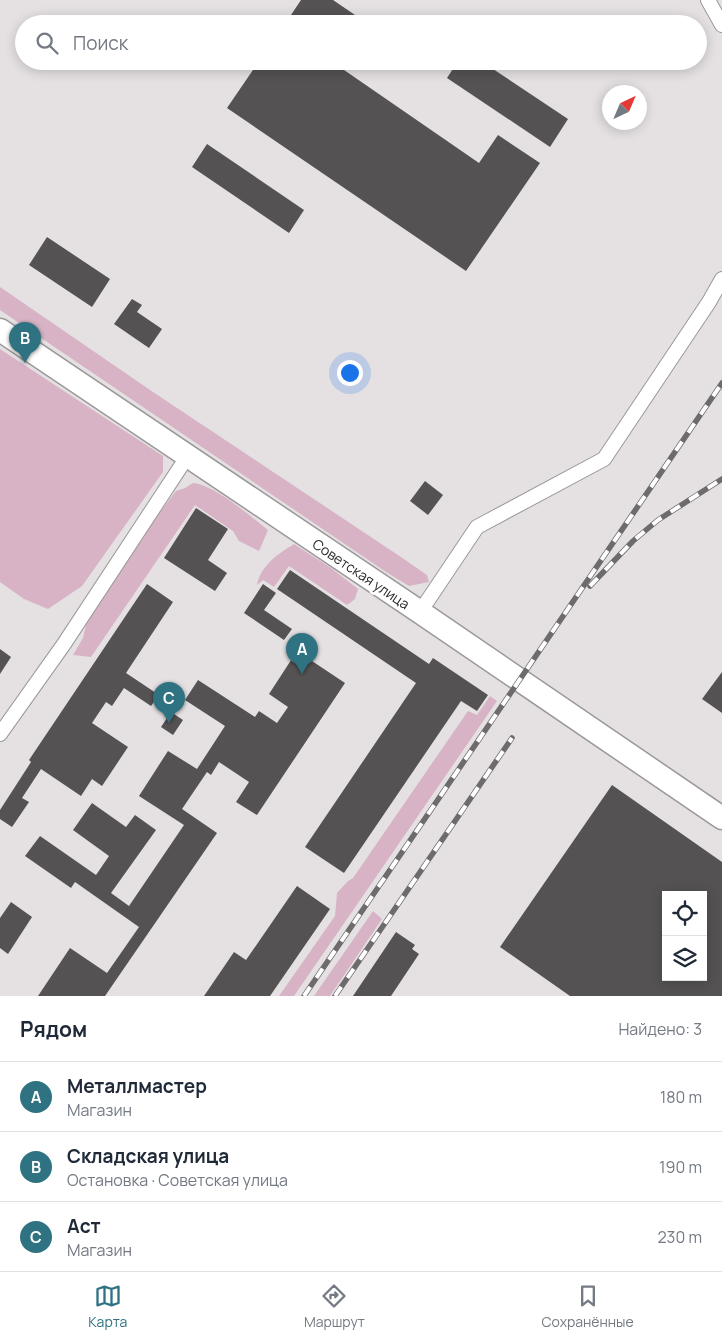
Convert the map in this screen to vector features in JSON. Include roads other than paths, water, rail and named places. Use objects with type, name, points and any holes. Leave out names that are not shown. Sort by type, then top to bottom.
[{"type":"main road","name":"Советская улица","points":[[0,330],[420,612],[722,818]]},
{"type":"street","points":[[708,0],[722,25]]},
{"type":"street","points":[[420,612],[477,527],[604,458],[709,302],[722,279]]},
{"type":"street","points":[[0,734],[64,644],[187,457]]},
{"type":"railway","points":[[304,996],[722,383]]},
{"type":"railway","points":[[590,586],[633,541],[658,520],[722,479]]},
{"type":"railway","points":[[335,996],[512,738]]},
{"type":"place","name":"Складская улица","points":[[25,363]]},
{"type":"place","name":"Металлмастер","points":[[302,674]]},
{"type":"place","name":"Аст","points":[[169,723]]}]
